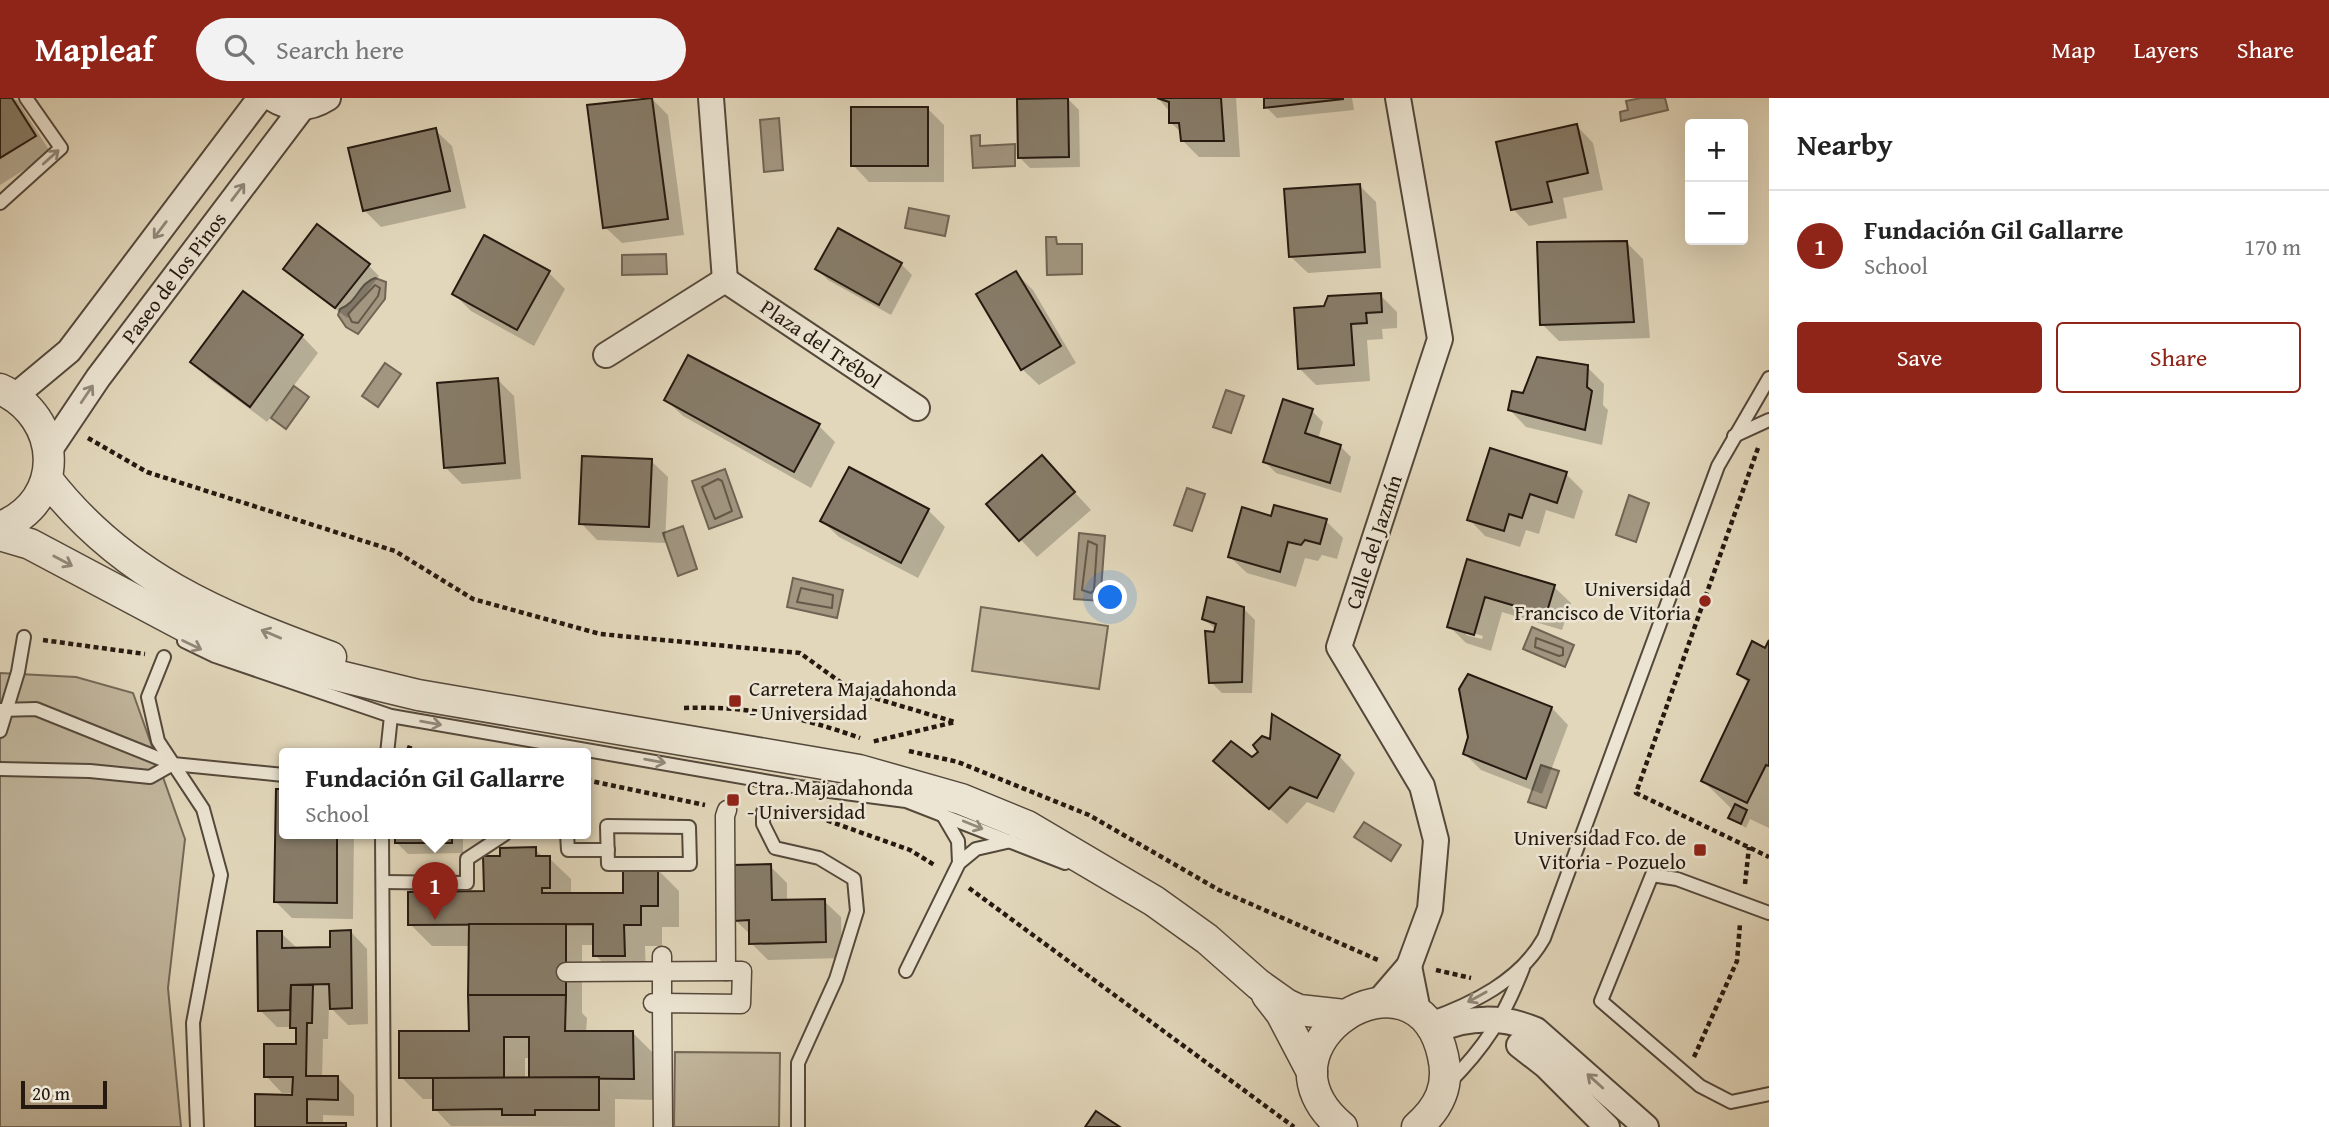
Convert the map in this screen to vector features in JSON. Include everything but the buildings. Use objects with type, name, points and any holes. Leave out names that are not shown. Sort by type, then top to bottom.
[{"type":"street","name":"Paseo de los Pinos","points":[[8,392],[69,351],[260,98]]},
{"type":"street","points":[[271,98],[285,105],[302,108],[328,98]]},
{"type":"street","points":[[606,355],[724,280],[711,98]]},
{"type":"street","name":"Calle del Jazmín","points":[[1378,1002],[1417,967],[1430,909],[1436,840],[1422,786],[1339,647],[1440,340],[1398,98]]},
{"type":"street","name":"Paseo de los Pinos","points":[[48,465],[66,425],[302,108]]},
{"type":"street","name":"Plaza del Trébol","points":[[724,280],[917,408]]},
{"type":"street","points":[[8,392],[41,424],[48,465],[104,542],[152,576],[192,599],[283,639],[475,702]]},
{"type":"street","points":[[0,527],[30,507],[48,465]]},
{"type":"street","points":[[0,535],[30,544],[138,604],[188,628],[286,663],[418,695],[475,702],[859,770],[934,789],[1027,826],[1154,901],[1208,939],[1258,984],[1281,1013],[1312,1072]]},
{"type":"street","points":[[726,971],[727,810]]},
{"type":"street","points":[[662,964],[658,1003],[663,1127]]},
{"type":"street","points":[[566,972],[662,964],[742,971],[741,1004],[658,1003]]},
{"type":"street","points":[[1417,967],[1426,1021],[1447,1071],[1442,1106],[1417,1127]]},
{"type":"street","points":[[1258,984],[1299,1010],[1344,1015]]},
{"type":"street","points":[[1342,1127],[1322,1105],[1313,1088],[1312,1072],[1321,1040],[1344,1015],[1378,1002],[1426,1021],[1500,1020],[1536,1030],[1646,1127]]},
{"type":"street","points":[[1519,1045],[1546,1066],[1607,1127]]},
{"type":"lane","points":[[0,203],[61,148],[26,98]]},
{"type":"lane","points":[[1442,1106],[1500,1020],[1524,968],[1544,938],[1717,466],[1769,379]]},
{"type":"lane","points":[[1733,436],[1769,420]]},
{"type":"lane","points":[[138,604],[172,635],[215,656],[391,716],[575,748]]},
{"type":"lane","points":[[0,731],[3,709],[24,638]]},
{"type":"lane","points":[[164,657],[148,697],[158,741],[204,809],[221,874],[193,1023],[197,1127]]},
{"type":"lane","points":[[3,709],[36,709],[173,764],[279,774]]},
{"type":"lane","points":[[387,747],[391,716]]},
{"type":"lane","points":[[591,751],[799,787],[869,794],[940,812],[1154,901]]},
{"type":"lane","points":[[0,769],[90,771],[150,777],[173,764]]},
{"type":"lane","points":[[763,812],[763,824],[775,848],[819,858],[854,879],[857,911],[836,979],[798,1063],[798,1127]]},
{"type":"lane","points":[[940,812],[958,841],[959,863]]},
{"type":"lane","points":[[607,826],[689,827],[690,864],[608,864],[608,850],[607,826]]},
{"type":"lane","points":[[382,839],[384,1127]]},
{"type":"lane","points":[[383,882],[467,883],[467,859],[497,839]]},
{"type":"lane","points":[[567,839],[568,850],[608,850]]},
{"type":"lane","points":[[906,971],[959,863],[976,849],[1013,841]]},
{"type":"lane","points":[[1769,913],[1677,879],[1652,876],[1601,1001],[1700,1086],[1731,1102],[1769,1094]]},
{"type":"lane","points":[[1426,1021],[1452,1011],[1524,968]]},
{"type":"path","points":[[66,425],[147,472],[394,551],[473,599],[600,634],[800,653],[854,692],[955,722],[870,742]]},
{"type":"path","points":[[1762,437],[1636,793],[1769,857]]},
{"type":"path","points":[[24,638],[164,657]]},
{"type":"path","points":[[1686,1075],[1737,961],[1749,847]]},
{"type":"path","points":[[1417,967],[1474,978]]},
{"type":"shaded area","points":[[981,607],[1108,626],[1099,689],[972,671]]},
{"type":"shaded area","points":[[0,673],[76,677],[133,693],[185,839],[168,988],[181,1127],[0,1127]]},
{"type":"shaded area","points":[[675,1052],[780,1053],[779,1127],[674,1127]]},
{"type":"water","points":[[1665,98],[1668,110],[1621,121],[1620,112],[1628,110],[1626,101]]},
{"type":"water","points":[[779,118],[783,170],[764,172],[760,120]]},
{"type":"water","points":[[980,135],[980,146],[1015,144],[1015,166],[973,168],[971,136]]},
{"type":"water","points":[[909,208],[949,216],[945,236],[905,228]]},
{"type":"water","points":[[1046,237],[1056,237],[1057,244],[1082,244],[1082,274],[1047,275]]},
{"type":"water","points":[[666,254],[667,274],[622,275],[622,255]]},
{"type":"water","points":[[375,278],[386,282],[385,299],[358,334],[346,327],[338,315],[340,309],[350,302],[365,284]]},
{"type":"water","points":[[385,363],[401,374],[378,407],[362,396]]},
{"type":"water","points":[[294,386],[309,397],[286,429],[271,418]]},
{"type":"water","points":[[1226,390],[1244,396],[1231,433],[1213,427]]},
{"type":"water","points":[[725,469],[742,517],[709,529],[692,481]]},
{"type":"water","points":[[1187,488],[1205,494],[1192,531],[1174,525]]},
{"type":"water","points":[[1629,495],[1649,503],[1636,542],[1616,535]]},
{"type":"water","points":[[683,526],[697,569],[678,576],[663,533]]},
{"type":"water","points":[[1079,533],[1105,536],[1101,590],[1117,592],[1116,602],[1074,599]]},
{"type":"water","points":[[793,578],[843,590],[837,618],[787,607]]},
{"type":"water","points":[[1532,627],[1574,645],[1565,667],[1523,649]]},
{"type":"water","points":[[1541,765],[1559,771],[1546,808],[1528,802]]},
{"type":"water","points":[[1364,822],[1401,845],[1391,861],[1354,837]]},
{"type":"place","name":"Universidad Francisco de Vitoria","points":[[1705,601]]},
{"type":"place","name":"Carretera Majadahonda - Universidad","points":[[735,701]]},
{"type":"place","name":"Ctra. Majadahonda - Universidad","points":[[733,800]]},
{"type":"place","name":"Universidad Fco. de Vitoria - Pozuelo","points":[[1700,850]]},
{"type":"place","name":"Fundación Gil Gallarre","points":[[435,920]]}]
